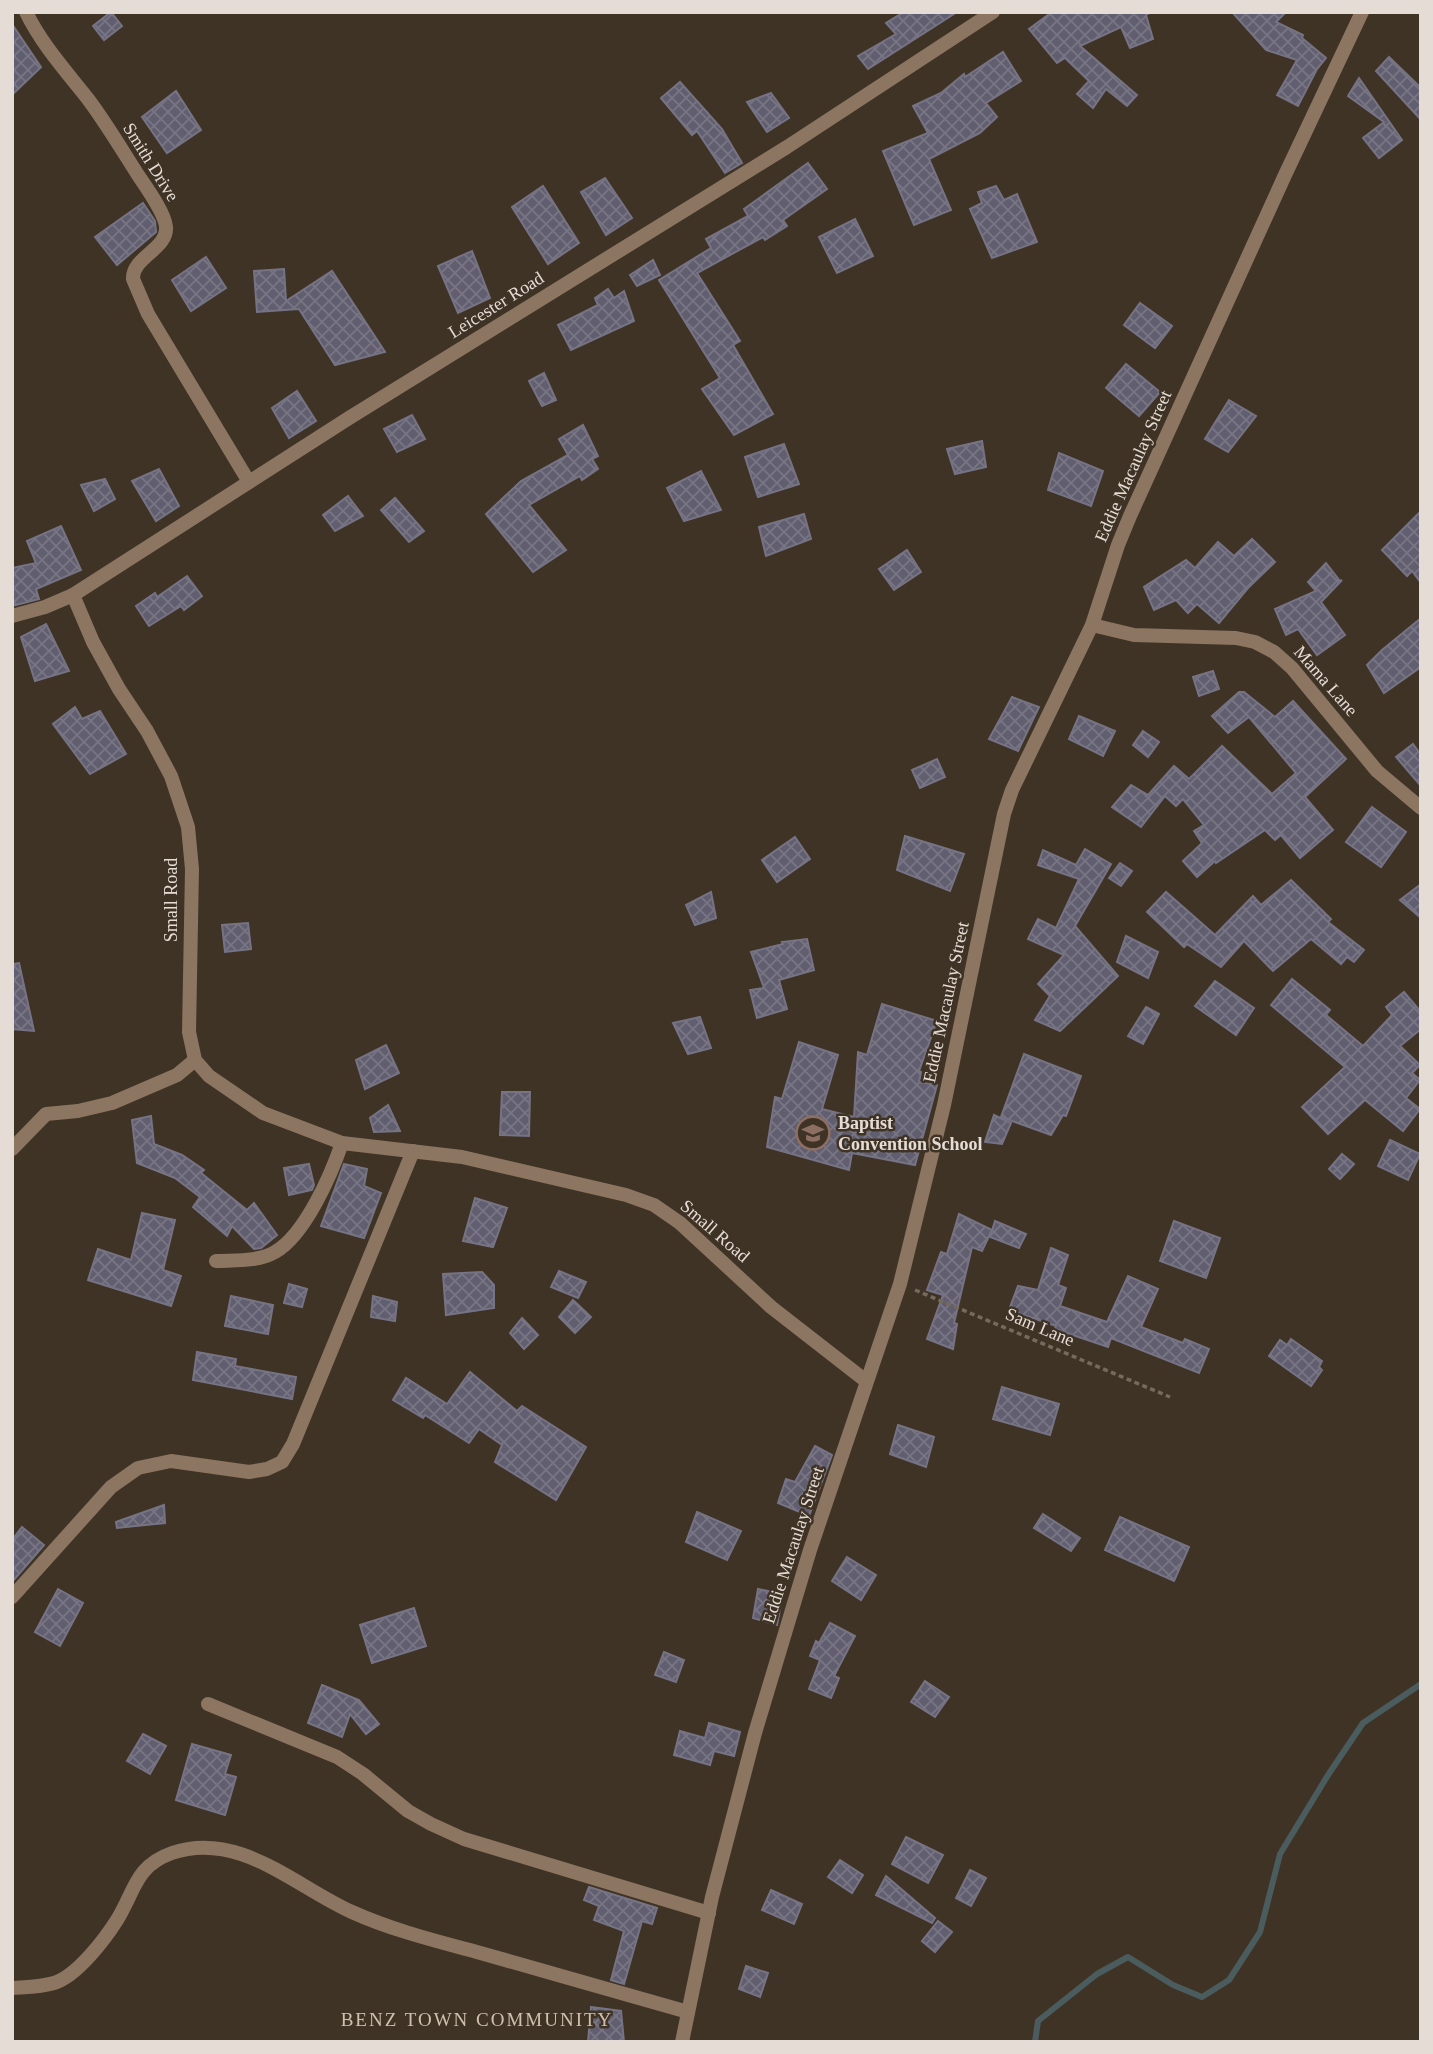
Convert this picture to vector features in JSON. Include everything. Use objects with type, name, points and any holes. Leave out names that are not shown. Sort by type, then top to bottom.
[{"type":"street","name":"Smith Drive","points":[[26,12],[49,50],[90,102],[146,186],[166,224],[163,239],[137,267],[133,279],[148,314],[248,482]]},
{"type":"street","name":"Leicester Road","points":[[12,616],[73,595],[248,482],[740,176],[993,12]]},
{"type":"street","name":"Eddie Macaulay Street","points":[[682,2042],[709,1913],[755,1733],[810,1550],[900,1284],[944,1105],[1004,814],[1012,790],[1092,625],[1126,526],[1362,12]]},
{"type":"street","name":"Small Road","points":[[73,595],[113,677],[171,776],[188,827],[192,870],[189,1032],[195,1060],[209,1076],[263,1113],[342,1143],[475,1160],[626,1195],[654,1205],[680,1223],[771,1307],[866,1381]]},
{"type":"street","name":"Mama Lane","points":[[1092,625],[1134,635],[1236,638],[1255,642],[1274,652],[1292,668],[1377,771],[1421,808]]},
{"type":"street","points":[[12,1149],[46,1114],[78,1111],[112,1103],[177,1075],[195,1060]]},
{"type":"street","points":[[216,1261],[257,1258],[275,1252],[290,1239],[320,1195],[342,1143]]},
{"type":"street","points":[[12,1597],[111,1487],[138,1468],[171,1461],[249,1472],[267,1469],[282,1462],[293,1444],[413,1151]]},
{"type":"street","points":[[208,1704],[337,1757],[363,1774],[408,1811],[464,1839],[709,1913]]},
{"type":"street","points":[[12,1988],[57,1982],[77,1968],[118,1919],[138,1877],[156,1860],[174,1852],[197,1847],[217,1847],[239,1852],[342,1907],[382,1924],[688,2012]]},
{"type":"path","name":"Sam Lane","points":[[900,1284],[1170,1397]]},
{"type":"building","points":[[111,12],[122,26],[104,40],[93,26]]},
{"type":"building","points":[[904,12],[957,12],[868,69],[858,56],[896,34],[886,23]]},
{"type":"building","points":[[1052,12],[1151,12],[1146,15],[1153,39],[1130,48],[1121,27],[1080,46],[1137,95],[1127,106],[1106,89],[1093,108],[1077,94],[1089,81],[1065,58],[1057,63],[1029,29]]},
{"type":"building","points":[[1232,12],[1286,12],[1276,22],[1303,35],[1302,38],[1326,58],[1317,69],[1298,106],[1277,95],[1297,60],[1266,50]]},
{"type":"building","points":[[12,24],[41,67],[12,95]]},
{"type":"building","points":[[1003,52],[1021,81],[986,103],[997,117],[980,133],[929,159],[951,210],[914,225],[883,151],[928,133],[913,106],[941,93],[964,74],[965,77]]},
{"type":"building","points":[[1389,57],[1421,88],[1421,120],[1376,71]]},
{"type":"building","points":[[1359,78],[1402,140],[1379,158],[1363,138],[1384,122],[1348,96]]},
{"type":"building","points":[[680,82],[722,129],[742,163],[725,173],[697,131],[692,135],[661,98]]},
{"type":"building","points":[[176,91],[201,130],[167,153],[142,117]]},
{"type":"building","points":[[771,93],[789,118],[767,132],[747,102]]},
{"type":"building","points":[[808,163],[827,189],[783,220],[787,226],[765,240],[763,237],[697,273],[740,341],[733,345],[773,414],[734,435],[702,389],[720,378],[659,280],[711,248],[706,239],[748,216],[744,209]]},
{"type":"building","points":[[605,178],[632,218],[606,235],[581,192]]},
{"type":"building","points":[[543,186],[579,243],[548,264],[512,207]]},
{"type":"building","points":[[996,186],[1004,200],[1017,194],[1037,242],[992,258],[970,209],[982,203],[978,192]]},
{"type":"building","points":[[143,203],[155,221],[156,232],[117,265],[95,237]]},
{"type":"building","points":[[855,219],[873,256],[837,273],[819,237]]},
{"type":"building","points":[[472,251],[490,298],[458,313],[438,266]]},
{"type":"building","points":[[206,257],[226,288],[191,311],[172,280]]},
{"type":"building","points":[[653,260],[660,275],[637,286],[630,275]]},
{"type":"building","points":[[284,269],[286,301],[332,271],[385,352],[335,365],[299,309],[257,312],[254,271]]},
{"type":"building","points":[[608,289],[614,298],[624,291],[634,321],[571,350],[558,325],[598,305],[595,298]]},
{"type":"building","points":[[1140,303],[1172,326],[1155,348],[1124,325]]},
{"type":"building","points":[[1126,364],[1160,392],[1139,416],[1106,388]]},
{"type":"building","points":[[544,373],[556,400],[542,406],[529,381]]},
{"type":"building","points":[[297,391],[316,421],[289,438],[272,408]]},
{"type":"building","points":[[1229,400],[1256,416],[1228,452],[1205,439]]},
{"type":"building","points":[[412,415],[425,439],[397,452],[384,429]]},
{"type":"building","points":[[583,425],[598,456],[592,459],[598,469],[582,480],[580,476],[529,505],[566,550],[533,572],[486,514],[521,481],[568,455],[559,439]]},
{"type":"building","points":[[982,441],[986,467],[955,474],[947,449]]},
{"type":"building","points":[[784,444],[799,484],[758,497],[745,457]]},
{"type":"building","points":[[1059,453],[1103,471],[1091,506],[1048,490]]},
{"type":"building","points":[[159,469],[179,506],[156,521],[132,481]]},
{"type":"building","points":[[701,471],[721,510],[684,521],[667,488]]},
{"type":"building","points":[[105,479],[115,499],[94,511],[81,485]]},
{"type":"building","points":[[348,496],[363,516],[335,531],[323,515]]},
{"type":"building","points":[[395,498],[424,531],[409,542],[381,510]]},
{"type":"building","points":[[1421,511],[1421,583],[1412,571],[1407,576],[1382,550]]},
{"type":"building","points":[[804,514],[811,539],[766,556],[759,527]]},
{"type":"building","points":[[61,526],[81,570],[36,589],[39,599],[12,606],[12,568],[36,563],[27,541]]},
{"type":"building","points":[[1252,539],[1275,562],[1248,588],[1219,623],[1197,604],[1188,613],[1176,600],[1154,610],[1144,587],[1186,560],[1195,568],[1218,542],[1234,556]]},
{"type":"building","points":[[907,550],[921,572],[894,590],[879,569]]},
{"type":"building","points":[[1326,563],[1340,581],[1342,580],[1321,602],[1345,635],[1317,655],[1298,629],[1286,635],[1275,609],[1316,591],[1308,582]]},
{"type":"building","points":[[187,576],[202,596],[184,610],[181,606],[149,626],[136,606],[155,593],[157,597]]},
{"type":"building","points":[[1421,618],[1421,667],[1384,693],[1367,665]]},
{"type":"building","points":[[46,624],[69,671],[35,681],[21,637]]},
{"type":"building","points":[[1213,671],[1219,689],[1199,696],[1193,677]]},
{"type":"building","points":[[1239,692],[1244,692],[1275,717],[1293,701],[1346,759],[1305,797],[1333,830],[1300,858],[1281,835],[1275,840],[1265,830],[1216,863],[1215,861],[1197,877],[1183,861],[1202,843],[1194,831],[1204,825],[1183,799],[1176,806],[1165,796],[1141,827],[1112,807],[1131,785],[1148,795],[1174,766],[1189,779],[1222,746],[1272,794],[1296,773],[1249,717],[1228,733],[1212,716]]},
{"type":"building","points":[[1012,697],[1039,707],[1018,751],[989,739]]},
{"type":"building","points":[[75,707],[82,719],[100,711],[126,754],[90,774],[53,724]]},
{"type":"building","points":[[1079,716],[1115,731],[1103,756],[1069,739]]},
{"type":"building","points":[[1143,731],[1159,742],[1148,757],[1133,745]]},
{"type":"building","points":[[1413,744],[1421,755],[1421,786],[1396,757]]},
{"type":"building","points":[[937,759],[945,777],[920,788],[912,770]]},
{"type":"building","points":[[1372,807],[1406,832],[1381,867],[1346,842]]},
{"type":"building","points":[[905,836],[964,854],[950,891],[897,870]]},
{"type":"building","points":[[795,837],[810,859],[777,882],[762,860]]},
{"type":"building","points":[[1085,849],[1111,864],[1075,926],[1118,976],[1060,1031],[1035,1020],[1050,996],[1038,984],[1064,955],[1028,939],[1038,919],[1056,928],[1079,879],[1038,865],[1043,850],[1076,865]]},
{"type":"building","points":[[1120,863],[1132,871],[1121,886],[1109,878]]},
{"type":"building","points":[[1291,880],[1331,919],[1328,922],[1364,950],[1354,962],[1347,957],[1341,964],[1311,939],[1273,971],[1244,941],[1221,967],[1187,944],[1184,947],[1147,912],[1166,892],[1215,935],[1253,896],[1261,905]]},
{"type":"building","points":[[1421,884],[1421,918],[1400,900]]},
{"type":"building","points":[[711,892],[716,918],[695,925],[686,905]]},
{"type":"building","points":[[248,923],[251,949],[225,952],[222,925]]},
{"type":"building","points":[[1126,936],[1158,952],[1148,978],[1117,962]]},
{"type":"building","points":[[807,939],[814,970],[779,980],[787,1009],[757,1018],[750,990],[764,988],[751,952],[783,944],[782,942]]},
{"type":"building","points":[[19,963],[34,1031],[12,1029],[12,964]]},
{"type":"building","points":[[1292,979],[1330,1010],[1326,1015],[1363,1046],[1392,1015],[1386,1007],[1404,992],[1421,1012],[1421,1029],[1400,1046],[1420,1065],[1412,1073],[1420,1080],[1406,1098],[1420,1109],[1403,1131],[1365,1100],[1328,1134],[1302,1107],[1345,1067],[1271,1005]]},
{"type":"building","points":[[1215,981],[1254,1008],[1236,1035],[1195,1006]]},
{"type":"building","points":[[882,1004],[937,1021],[919,1071],[919,1082],[937,1085],[915,1165],[852,1153],[849,1170],[767,1147],[775,1097],[782,1099],[799,1042],[838,1055],[822,1109],[854,1117],[858,1052],[867,1055]]},
{"type":"building","points":[[1146,1007],[1159,1014],[1143,1044],[1128,1036]]},
{"type":"building","points":[[700,1017],[711,1048],[688,1054],[673,1023]]},
{"type":"building","points":[[386,1045],[399,1073],[365,1089],[356,1060]]},
{"type":"building","points":[[1024,1054],[1081,1076],[1066,1116],[1063,1115],[1051,1135],[1001,1117]]},
{"type":"building","points":[[502,1092],[530,1092],[529,1136],[500,1135]]},
{"type":"building","points":[[388,1105],[400,1131],[374,1132],[370,1118]]},
{"type":"building","points":[[994,1115],[1011,1123],[1002,1144],[985,1142]]},
{"type":"building","points":[[151,1116],[154,1144],[182,1155],[204,1170],[201,1173],[247,1210],[254,1203],[277,1235],[261,1248],[254,1249],[232,1226],[227,1236],[193,1207],[200,1197],[175,1178],[137,1163],[132,1120]]},
{"type":"building","points":[[1390,1140],[1420,1154],[1408,1180],[1378,1166]]},
{"type":"building","points":[[1342,1154],[1354,1164],[1340,1179],[1329,1169]]},
{"type":"building","points":[[309,1164],[314,1185],[312,1190],[289,1195],[284,1168]]},
{"type":"building","points":[[344,1164],[367,1169],[364,1186],[381,1193],[364,1238],[321,1226]]},
{"type":"building","points":[[475,1198],[507,1208],[493,1247],[463,1241]]},
{"type":"building","points":[[142,1213],[175,1220],[163,1270],[181,1276],[171,1306],[88,1280],[98,1249],[131,1260]]},
{"type":"building","points":[[959,1214],[992,1230],[982,1251],[972,1247],[954,1323],[957,1324],[953,1349],[927,1339],[943,1295],[927,1290],[941,1252],[947,1254]]},
{"type":"building","points":[[995,1221],[1026,1234],[1019,1248],[990,1237]]},
{"type":"building","points":[[1174,1221],[1220,1238],[1206,1278],[1160,1261]]},
{"type":"building","points":[[1051,1248],[1068,1255],[1058,1285],[1066,1288],[1060,1306],[1107,1322],[1128,1276],[1158,1289],[1141,1327],[1183,1343],[1185,1339],[1209,1349],[1199,1373],[1111,1338],[1108,1347],[1009,1310],[1018,1286],[1038,1290]]},
{"type":"building","points":[[559,1271],[586,1282],[578,1298],[551,1287]]},
{"type":"building","points":[[482,1272],[494,1285],[494,1308],[446,1315],[443,1274]]},
{"type":"building","points":[[289,1284],[307,1289],[302,1307],[284,1303]]},
{"type":"building","points":[[231,1296],[273,1305],[268,1334],[225,1326]]},
{"type":"building","points":[[373,1296],[397,1302],[395,1321],[371,1317]]},
{"type":"building","points":[[573,1300],[591,1317],[575,1333],[559,1317]]},
{"type":"building","points":[[522,1318],[538,1335],[524,1349],[510,1333]]},
{"type":"building","points":[[1291,1339],[1322,1361],[1319,1367],[1322,1370],[1311,1386],[1269,1356],[1280,1340],[1287,1345]]},
{"type":"building","points":[[197,1352],[236,1359],[235,1366],[296,1377],[292,1399],[193,1380]]},
{"type":"building","points":[[470,1372],[517,1411],[522,1406],[586,1447],[556,1500],[495,1462],[502,1445],[479,1429],[469,1443],[425,1415],[423,1418],[393,1400],[406,1378],[447,1404]]},
{"type":"building","points":[[1002,1387],[1059,1404],[1050,1435],[993,1419]]},
{"type":"building","points":[[898,1425],[934,1437],[926,1467],[890,1454]]},
{"type":"building","points":[[815,1446],[832,1455],[809,1516],[778,1503],[786,1479],[795,1482]]},
{"type":"building","points":[[164,1505],[165,1523],[117,1528],[116,1522]]},
{"type":"building","points":[[697,1512],[741,1531],[727,1560],[686,1542]]},
{"type":"building","points":[[1043,1514],[1080,1538],[1071,1551],[1034,1528]]},
{"type":"building","points":[[1120,1517],[1189,1547],[1174,1581],[1105,1550]]},
{"type":"building","points":[[22,1527],[44,1545],[12,1582],[12,1540]]},
{"type":"building","points":[[847,1557],[876,1575],[861,1600],[832,1581]]},
{"type":"building","points":[[58,1589],[83,1603],[60,1646],[35,1632]]},
{"type":"building","points":[[758,1589],[783,1594],[777,1625],[753,1618]]},
{"type":"building","points":[[414,1608],[426,1646],[372,1663],[360,1625]]},
{"type":"building","points":[[830,1623],[855,1636],[834,1676],[839,1678],[831,1698],[809,1689],[820,1660],[810,1656],[816,1641],[819,1643]]},
{"type":"building","points":[[664,1652],[684,1660],[676,1682],[655,1675]]},
{"type":"building","points":[[925,1681],[949,1697],[935,1717],[911,1702]]},
{"type":"building","points":[[322,1685],[359,1700],[379,1724],[366,1734],[350,1714],[342,1737],[308,1723]]},
{"type":"building","points":[[709,1723],[740,1732],[734,1756],[714,1751],[710,1765],[674,1755],[680,1731],[705,1738]]},
{"type":"building","points":[[143,1734],[166,1746],[150,1774],[127,1761]]},
{"type":"building","points":[[192,1744],[231,1755],[225,1774],[236,1777],[225,1815],[176,1800]]},
{"type":"building","points":[[906,1837],[943,1855],[928,1883],[892,1864]]},
{"type":"building","points":[[840,1860],[863,1875],[852,1893],[828,1877]]},
{"type":"building","points":[[970,1870],[986,1878],[971,1906],[956,1898]]},
{"type":"building","points":[[886,1876],[935,1918],[932,1923],[876,1895]]},
{"type":"building","points":[[589,1887],[657,1908],[652,1924],[642,1921],[624,1984],[611,1980],[624,1931],[594,1920],[599,1906],[584,1900]]},
{"type":"building","points":[[771,1890],[802,1904],[794,1924],[762,1910]]},
{"type":"building","points":[[938,1921],[952,1932],[935,1952],[922,1941]]},
{"type":"building","points":[[746,1966],[768,1973],[760,1997],[739,1989]]},
{"type":"building","points":[[591,2007],[621,2011],[624,2042],[588,2042]]},
{"type":"waterway","points":[[1035,2042],[1038,2021],[1097,1974],[1128,1957],[1173,1985],[1202,1997],[1229,1980],[1260,1932],[1280,1854],[1328,1775],[1363,1723],[1421,1684]]},
{"type":"place","name":"Baptist Convention School","points":[[813,1133]]},
{"type":"district","name":"BENZ TOWN COMMUNITY","points":[[477,2019]]}]
